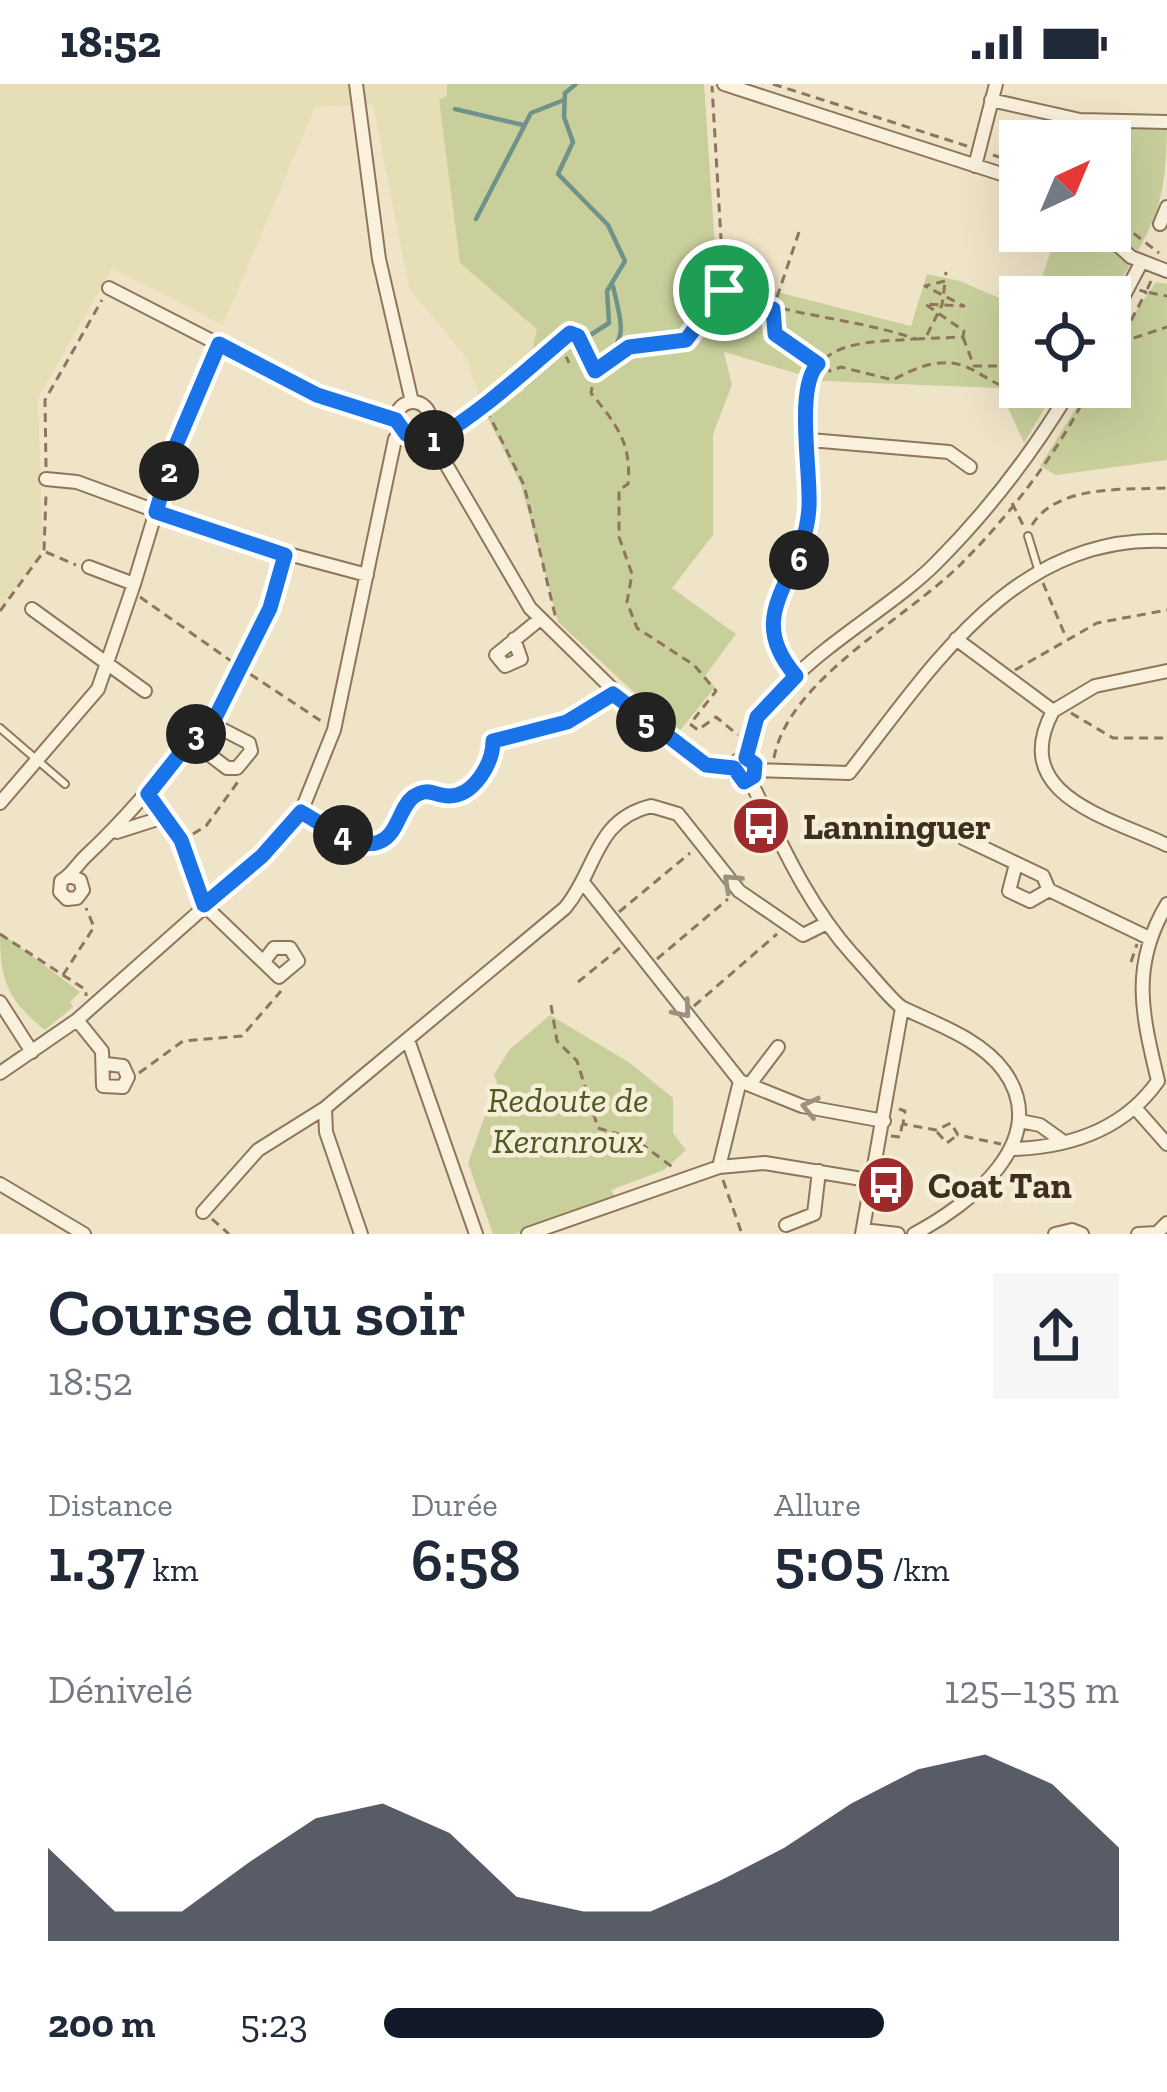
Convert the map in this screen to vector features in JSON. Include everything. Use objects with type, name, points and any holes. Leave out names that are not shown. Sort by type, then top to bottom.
[{"type":"street","points":[[356,84],[379,259],[412,402],[429,414],[429,435],[511,583],[544,623],[613,694],[706,765],[734,768]]},
{"type":"street","points":[[724,84],[999,173]]},
{"type":"street","points":[[975,166],[996,84]]},
{"type":"street","points":[[991,100],[1080,120],[1167,122]]},
{"type":"street","points":[[1160,224],[1167,206]]},
{"type":"street","points":[[1128,252],[1141,263],[1167,271]]},
{"type":"street","points":[[1131,282],[1141,263]]},
{"type":"street","points":[[109,288],[317,395],[417,435],[429,435]]},
{"type":"street","points":[[0,803],[98,689],[176,445],[219,344]]},
{"type":"street","points":[[0,1073],[83,1015],[262,856],[301,812],[334,730],[400,407],[412,402]]},
{"type":"street","points":[[734,768],[747,751],[757,717],[796,676],[909,590],[940,559],[988,506],[1057,408]]},
{"type":"street","points":[[796,676],[778,656],[770,620],[806,534],[810,440],[949,452],[970,467]]},
{"type":"street","points":[[46,479],[77,482],[285,555],[367,575]]},
{"type":"street","points":[[734,768],[738,779],[849,773],[956,639],[1013,584],[1090,554],[1167,541]]},
{"type":"street","points":[[89,567],[132,588]]},
{"type":"street","points":[[32,609],[145,692]]},
{"type":"street","points":[[514,638],[544,623]]},
{"type":"street","points":[[956,639],[1056,708]]},
{"type":"street","points":[[1167,671],[1095,686],[1056,708],[1044,728],[1044,773],[1056,792],[1167,845]]},
{"type":"street","points":[[78,897],[80,880],[70,876],[84,857],[116,832],[148,794],[190,740],[206,721],[249,743],[251,752],[237,768],[227,768],[190,740]]},
{"type":"street","points":[[747,751],[753,775],[827,923],[902,1008],[922,1013],[983,1052],[1004,1072],[1020,1121],[1013,1149],[972,1192],[914,1234]]},
{"type":"street","points":[[301,812],[358,843],[378,843],[390,835],[408,800],[432,790],[448,796],[469,790],[480,776]]},
{"type":"street","points":[[148,794],[181,840],[204,905],[279,977],[298,961],[290,948],[274,948],[264,961]]},
{"type":"street","points":[[203,1212],[258,1150],[325,1108],[565,908],[585,885],[601,837],[634,810],[650,806],[678,814],[739,890],[803,935],[827,923]]},
{"type":"street","points":[[116,832],[167,816]]},
{"type":"street","points":[[963,838],[1043,876],[1049,890],[1147,937]]},
{"type":"street","points":[[1016,863],[1009,891],[1030,901],[1049,890]]},
{"type":"street","points":[[585,885],[745,1082],[802,1106],[884,1120]]},
{"type":"street","points":[[1013,1149],[1083,1138],[1137,1110],[1158,1081],[1143,1010],[1147,937],[1167,904]]},
{"type":"street","points":[[0,1002],[32,1052]]},
{"type":"street","points":[[898,1234],[863,1232],[902,1008]]},
{"type":"street","points":[[83,1015],[106,1064]]},
{"type":"street","points":[[408,1040],[476,1234]]},
{"type":"street","points":[[719,1167],[745,1082],[778,1047]]},
{"type":"street","points":[[106,1064],[123,1066],[128,1077],[115,1091],[103,1086],[99,1074],[106,1064]]},
{"type":"street","points":[[325,1108],[326,1132],[362,1234]]},
{"type":"street","points":[[1137,1110],[1167,1144]]},
{"type":"street","points":[[1020,1121],[1040,1125],[1061,1140]]},
{"type":"street","points":[[529,1234],[719,1167],[765,1163],[874,1181]]},
{"type":"street","points":[[786,1225],[814,1214],[819,1171]]},
{"type":"street","points":[[0,1184],[84,1234]]},
{"type":"street","points":[[1138,1234],[1157,1233],[1167,1223]]},
{"type":"street","points":[[1055,1234],[1072,1229],[1082,1234]]},
{"type":"lane","points":[[1028,536],[1039,572]]},
{"type":"lane","points":[[0,728],[65,784]]},
{"type":"path","points":[[595,371],[629,347],[686,340],[724,290],[712,84]]},
{"type":"path","points":[[773,84],[999,157]]},
{"type":"path","points":[[1131,231],[1159,253]]},
{"type":"path","points":[[799,232],[773,309],[775,334],[830,371],[841,367],[893,380],[922,361],[946,360],[999,382]]},
{"type":"path","points":[[925,339],[943,305],[946,272]]},
{"type":"path","points":[[946,281],[926,286],[964,306],[925,304],[964,331],[974,366],[999,367]]},
{"type":"path","points":[[0,611],[44,551],[45,400],[109,288]]},
{"type":"path","points":[[724,290],[773,309],[916,339]]},
{"type":"path","points":[[1131,320],[1146,292]]},
{"type":"path","points":[[1131,342],[1167,328]]},
{"type":"path","points":[[429,435],[485,407],[570,333],[578,336],[595,371],[591,393],[622,431],[629,469],[628,484],[619,490],[619,537],[629,560],[627,602],[637,628],[694,665],[716,691],[691,724],[698,730],[716,717],[747,751]]},
{"type":"path","points":[[810,440],[806,386],[818,364],[843,349],[963,337]]},
{"type":"path","points":[[559,342],[568,363]]},
{"type":"path","points":[[485,407],[524,485],[559,615],[544,623]]},
{"type":"path","points":[[1028,536],[1039,514],[1075,496],[1097,499],[1113,488],[1167,488]]},
{"type":"path","points":[[1012,502],[1028,536]]},
{"type":"path","points":[[44,551],[89,567]]},
{"type":"path","points":[[212,724],[270,608],[285,555]]},
{"type":"path","points":[[1039,572],[1066,637]]},
{"type":"path","points":[[132,588],[334,730]]},
{"type":"path","points":[[1008,676],[1066,637],[1132,614],[1167,610]]},
{"type":"path","points":[[480,776],[493,741],[567,722],[613,694]]},
{"type":"path","points":[[1056,708],[1113,738],[1167,738]]},
{"type":"path","points":[[181,840],[206,826],[241,782],[237,768]]},
{"type":"path","points":[[609,920],[701,844]]},
{"type":"path","points":[[658,958],[739,890]]},
{"type":"path","points":[[63,975],[96,921],[78,897]]},
{"type":"path","points":[[686,1013],[783,930]]},
{"type":"path","points":[[0,934],[86,990],[83,1015]]},
{"type":"path","points":[[578,982],[627,942]]},
{"type":"path","points":[[128,1077],[148,1070],[183,1041],[242,1036],[278,998],[279,977]]},
{"type":"path","points":[[550,1006],[558,1020],[557,1041],[577,1061],[598,1128],[635,1139],[686,1178]]},
{"type":"path","points":[[905,1111],[903,1124],[899,1137],[884,1120],[905,1111]]},
{"type":"path","points":[[903,1124],[936,1130],[951,1123],[958,1135],[1013,1149]]},
{"type":"path","points":[[936,1130],[947,1143],[958,1135]]},
{"type":"path","points":[[719,1167],[742,1234]]},
{"type":"path","points":[[203,1212],[229,1234]]},
{"type":"shaded area","points":[[0,84],[447,84],[447,97],[439,101],[460,263],[537,329],[523,392],[482,406],[467,359],[409,288],[373,104],[315,107],[223,325],[112,268],[38,398],[43,543],[37,560],[0,607]]},
{"type":"green space","points":[[447,84],[704,84],[717,277],[911,326],[927,274],[960,281],[999,298],[999,388],[822,381],[724,352],[732,385],[713,434],[713,535],[672,588],[736,634],[705,676],[715,687],[678,733],[558,622],[521,485],[482,406],[523,392],[537,329],[460,263],[439,100],[447,96]]},
{"type":"green space","points":[[1167,115],[1165,172],[1156,212],[1123,276],[1043,276],[1050,252],[1131,252],[1131,120],[1080,117]]},
{"type":"green space","points":[[1156,282],[1167,284],[1167,460],[1056,475],[1040,466],[1076,408],[1131,408],[1131,318]]},
{"type":"green space","points":[[1008,408],[1045,408],[1024,443]]},
{"type":"green space","points":[[0,932],[80,992],[70,1002],[73,1007],[45,1030],[8,987]]},
{"type":"green space","name":"Redoute de Keranroux","points":[[550,1015],[630,1063],[673,1098],[673,1133],[686,1150],[664,1170],[611,1190],[616,1198],[515,1234],[493,1234],[468,1163],[497,1082],[494,1075],[509,1050]]},
{"type":"waterway","points":[[575,345],[609,323],[607,291],[625,261],[608,225],[558,174],[573,142],[564,117],[565,93],[576,84]]},
{"type":"waterway","points":[[476,219],[531,113],[564,100]]},
{"type":"waterway","points":[[455,109],[523,125]]},
{"type":"waterway","points":[[592,376],[620,336],[613,286]]},
{"type":"place","name":"Lanninguer","points":[[761,826]]},
{"type":"place","name":"Coat Tan","points":[[886,1185]]},
{"type":"route","points":[[724,290],[773,309],[775,334],[818,364],[806,386],[805,427],[810,440],[806,534],[799,561],[770,620],[778,656],[796,676],[757,717],[746,758],[755,764],[754,776],[744,782],[736,777],[734,768],[706,765],[613,694],[567,722],[493,741],[493,752],[469,790],[448,796],[432,790],[420,793],[408,800],[390,835],[378,843],[358,843],[301,812],[262,856],[204,905],[181,840],[148,794],[206,721],[212,724],[270,608],[285,555],[156,512],[176,445],[219,344],[317,395],[396,420],[406,434],[426,430],[432,441],[457,420],[485,407],[570,333],[578,336],[595,371],[629,347],[686,340],[724,290]]}]
